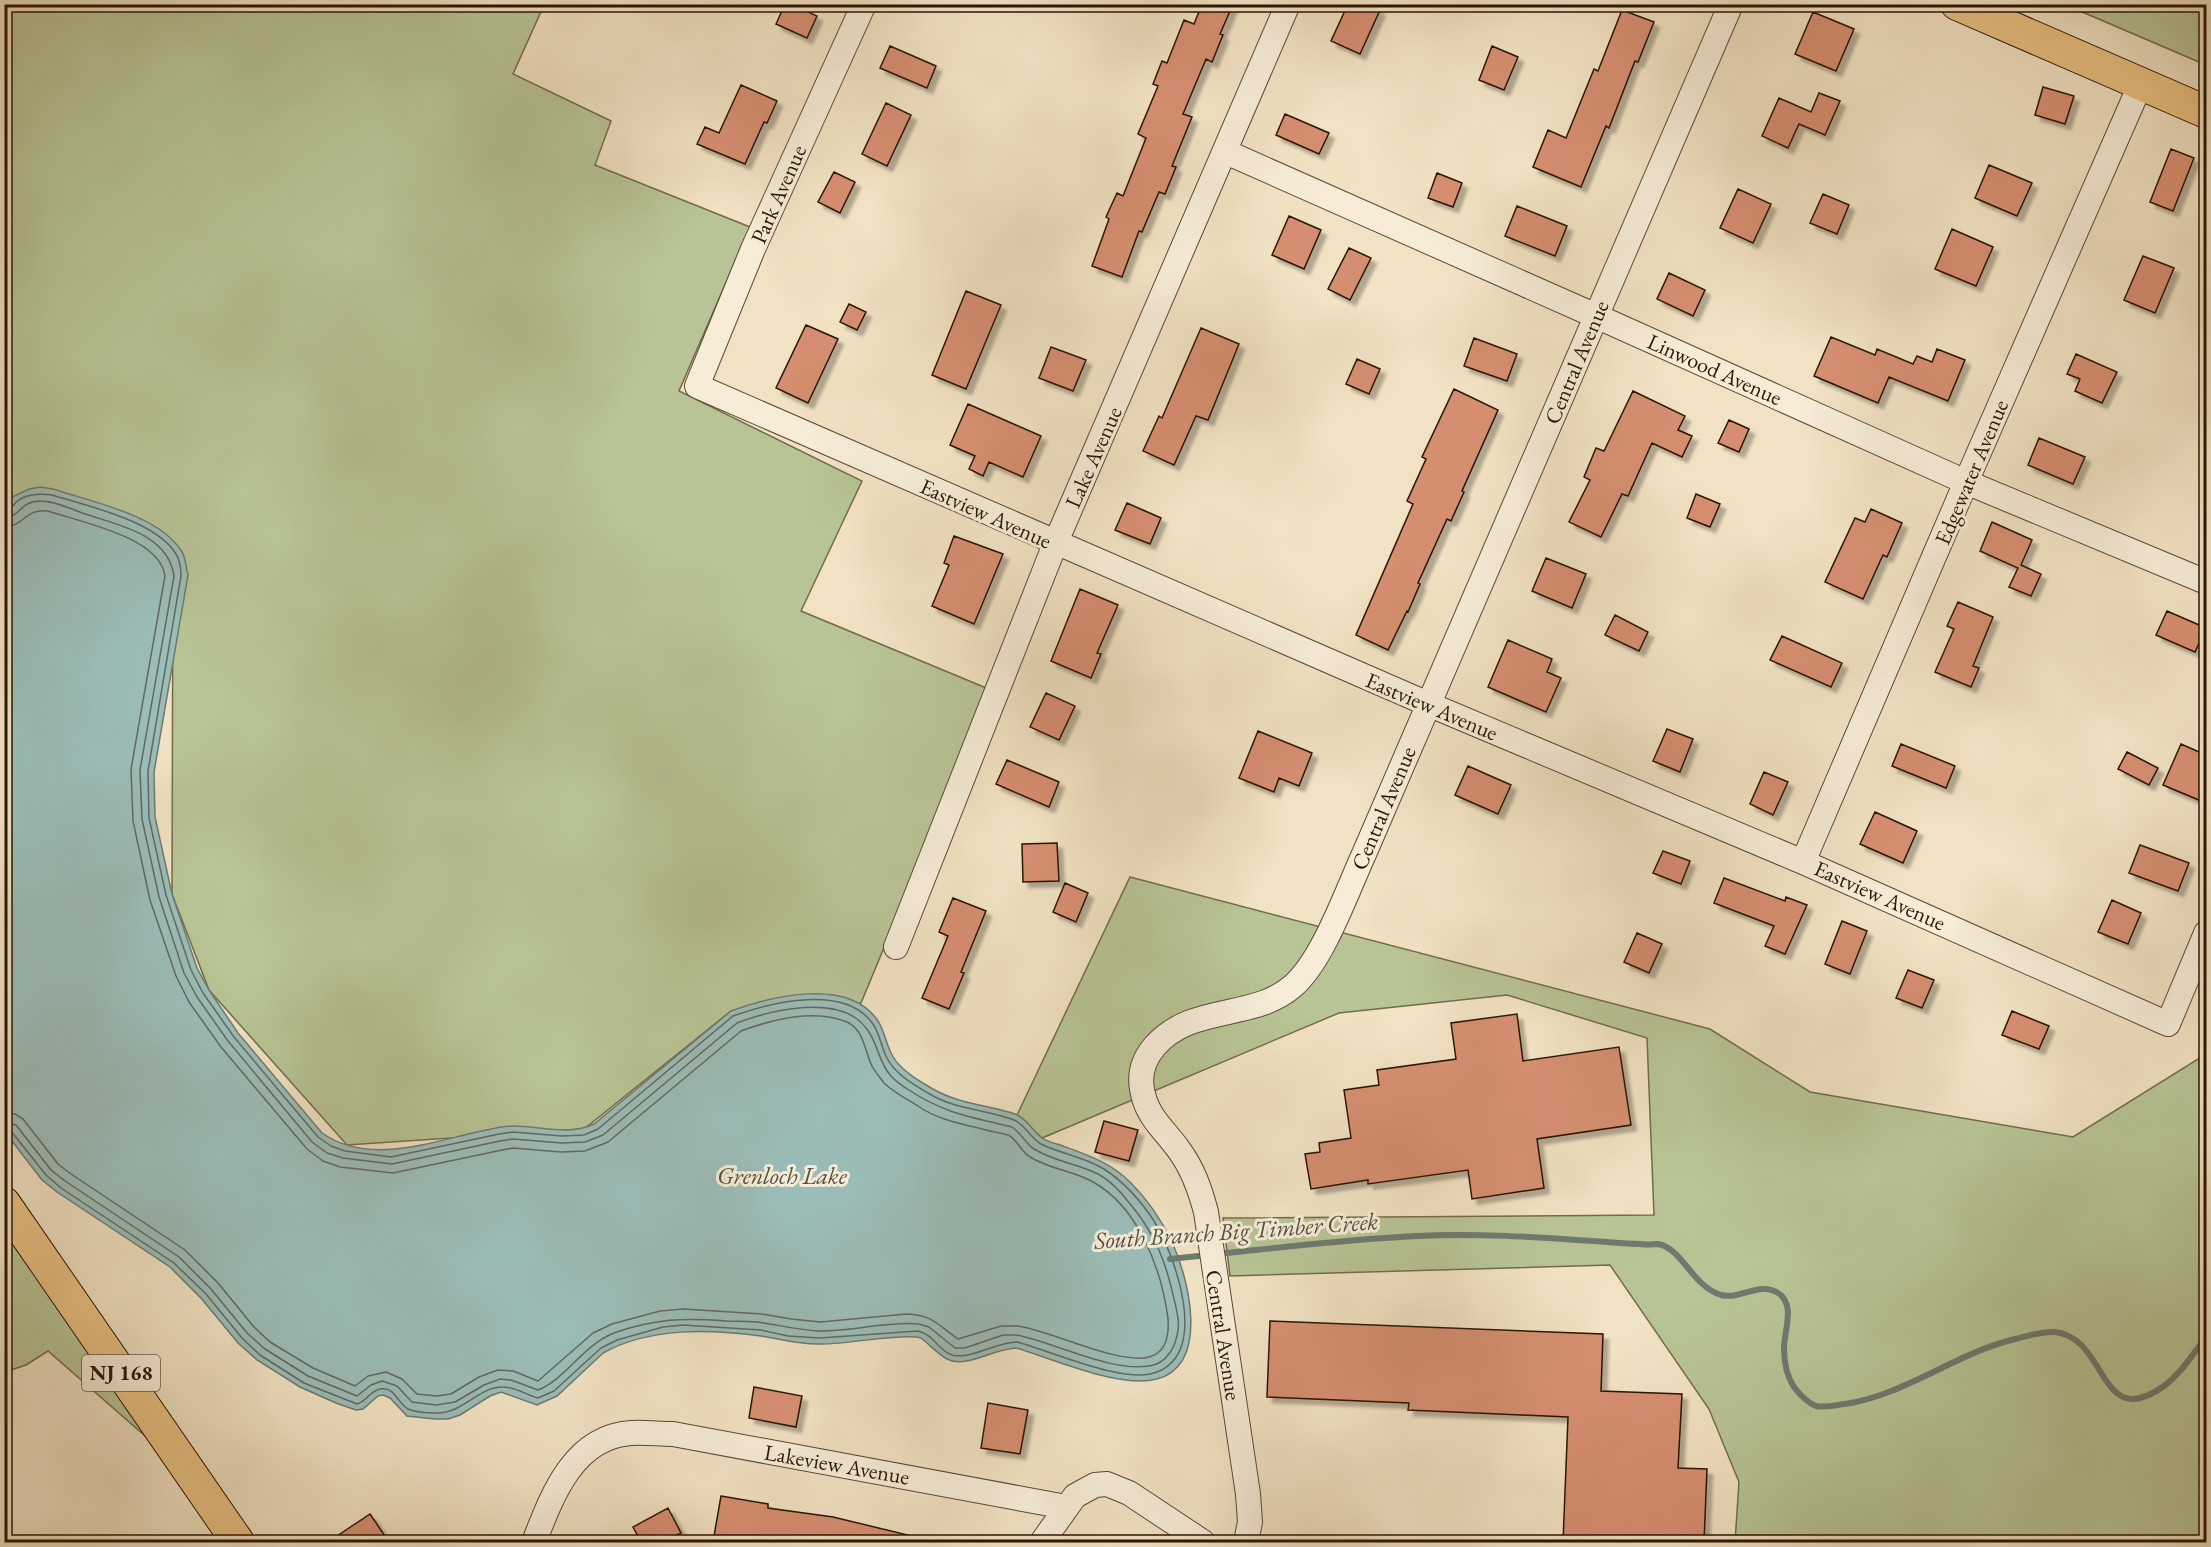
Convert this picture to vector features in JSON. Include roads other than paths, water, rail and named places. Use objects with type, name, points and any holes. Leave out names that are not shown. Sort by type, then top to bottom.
[{"type":"main road","points":[[1957,4],[2206,112]]},
{"type":"main road","name":"NJ 168","points":[[4,1203],[238,1542]]},
{"type":"street","name":"Park Avenue","points":[[697,386],[753,249],[864,4]]},
{"type":"street","name":"Lake Avenue","points":[[896,946],[1056,544],[1288,4]]},
{"type":"street","name":"Central Avenue","points":[[1246,1542],[1250,1522],[1248,1494],[1202,1195],[1192,1170],[1151,1117],[1145,1104],[1141,1071],[1147,1056],[1158,1043],[1185,1023],[1256,1005],[1276,997],[1293,986],[1307,972],[1320,951],[1360,864],[1731,4]]},
{"type":"street","name":"Edgewater Avenue","points":[[1803,861],[2141,83]]},
{"type":"street","name":"Linwood Avenue","points":[[1226,152],[1596,315],[1966,482],[2206,582]]},
{"type":"street","name":"Eastview Avenue","points":[[697,386],[1428,704],[1803,861],[2168,1024],[2206,933]]},
{"type":"street","name":"Lakeview Avenue","points":[[534,1542],[552,1502],[570,1468],[580,1455],[594,1444],[629,1433],[673,1434],[1066,1507]]},
{"type":"street","points":[[1042,1542],[1075,1496],[1095,1485],[1107,1484],[1117,1486],[1203,1542]]},
{"type":"water","name":"Grenloch Lake","points":[[40,487],[105,505],[142,519],[172,539],[182,552],[188,575],[154,772],[155,817],[172,894],[197,968],[209,990],[238,1033],[322,1133],[340,1143],[378,1150],[419,1146],[513,1126],[565,1130],[584,1128],[594,1124],[731,1011],[788,996],[830,995],[849,999],[865,1007],[878,1021],[895,1060],[916,1079],[953,1098],[1019,1116],[1042,1138],[1107,1165],[1123,1175],[1136,1189],[1154,1210],[1172,1242],[1189,1297],[1190,1338],[1184,1356],[1174,1370],[1157,1379],[1125,1380],[1087,1371],[1016,1348],[963,1362],[955,1361],[947,1359],[917,1337],[813,1344],[721,1332],[680,1332],[640,1338],[603,1353],[557,1396],[537,1405],[501,1392],[490,1396],[460,1415],[448,1419],[435,1419],[407,1416],[390,1398],[383,1395],[378,1396],[363,1409],[356,1410],[300,1387],[257,1360],[238,1343],[201,1298],[170,1267],[42,1180],[5,1132],[5,514],[8,499],[29,489]]},
{"type":"waterway","name":"South Branch Big Timber Creek","points":[[1218,1254],[1342,1241],[1439,1235],[1658,1244],[1674,1252],[1702,1284],[1721,1295],[1728,1296],[1764,1289],[1778,1293],[1783,1298],[1788,1311],[1784,1348],[1787,1373],[1801,1395],[1819,1407],[1845,1404],[1889,1392],[1993,1345],[2050,1332],[2072,1338],[2086,1350],[2115,1391],[2127,1398],[2143,1397],[2170,1381],[2206,1338]]},
{"type":"waterway","name":"South Branch Big Timber Creek","points":[[1170,1259],[1208,1255]]}]
